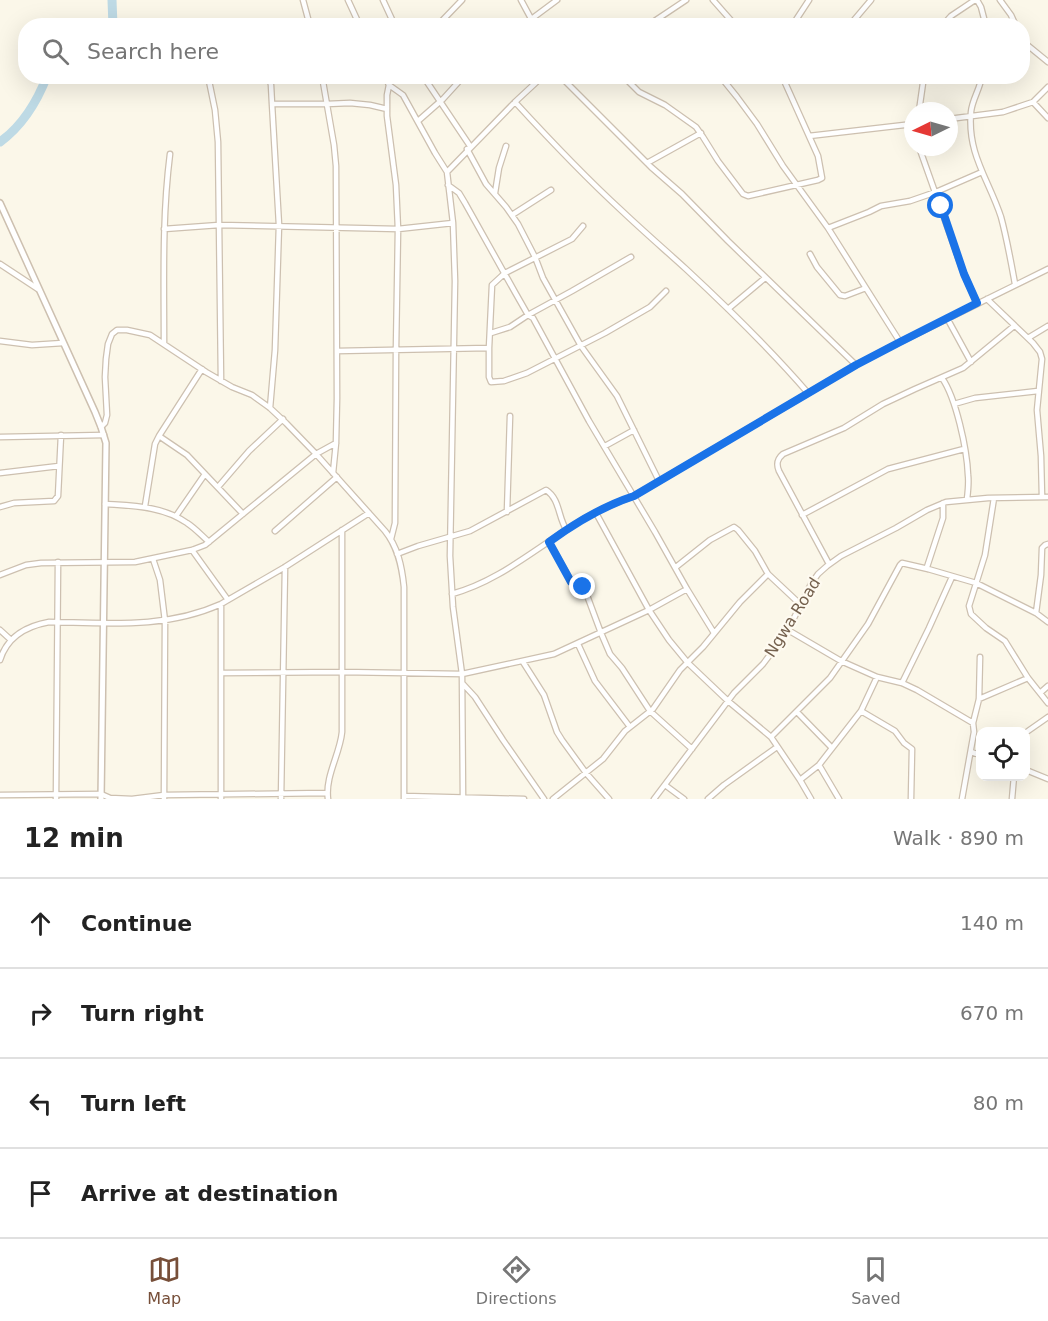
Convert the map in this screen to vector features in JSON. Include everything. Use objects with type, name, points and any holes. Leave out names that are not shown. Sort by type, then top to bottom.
[{"type":"street","points":[[303,0],[308,18]]},
{"type":"street","points":[[348,0],[356,18]]},
{"type":"street","points":[[383,0],[391,18]]},
{"type":"street","points":[[445,18],[462,0]]},
{"type":"street","points":[[521,0],[531,18]]},
{"type":"street","points":[[534,18],[557,0]]},
{"type":"street","points":[[660,18],[686,0]]},
{"type":"street","points":[[713,0],[729,18]]},
{"type":"street","points":[[797,18],[809,0]]},
{"type":"street","points":[[856,18],[872,0]]},
{"type":"street","points":[[949,18],[976,0],[984,18]]},
{"type":"street","points":[[999,0],[1012,18]]},
{"type":"street","points":[[1030,47],[1048,62]]},
{"type":"street","points":[[209,84],[218,142],[220,381]]},
{"type":"street","points":[[270,84],[279,225],[275,350],[270,408]]},
{"type":"street","points":[[275,531],[335,475],[336,166],[323,84]]},
{"type":"street","points":[[387,84],[387,109],[396,185],[398,229],[396,523],[391,538]]},
{"type":"street","points":[[391,84],[403,95],[447,172],[453,223],[455,281],[450,537],[452,594],[463,683],[463,798]]},
{"type":"street","points":[[428,84],[469,148],[481,176],[512,215],[580,346],[604,381],[613,389],[659,482]]},
{"type":"street","points":[[418,121],[457,84]]},
{"type":"street","points":[[447,172],[534,84]]},
{"type":"street","points":[[568,84],[856,365]]},
{"type":"street","points":[[631,84],[639,93],[665,105],[691,123],[745,196],[822,178],[818,156],[786,84]]},
{"type":"street","points":[[726,84],[757,124],[828,228],[900,342]]},
{"type":"street","points":[[920,102],[923,84]]},
{"type":"street","points":[[980,84],[971,110],[972,144],[1001,217],[1015,284]]},
{"type":"street","points":[[958,118],[1003,112],[1033,102],[1048,87]]},
{"type":"street","points":[[515,102],[620,210],[728,309],[782,363],[808,393]]},
{"type":"street","points":[[1033,102],[1048,118]]},
{"type":"street","points":[[272,104],[360,104],[387,109]]},
{"type":"street","points":[[809,136],[904,124]]},
{"type":"street","points":[[647,163],[701,134]]},
{"type":"street","points":[[495,193],[499,168],[506,146]]},
{"type":"street","points":[[164,343],[164,228],[170,154]]},
{"type":"street","points":[[922,156],[964,274],[977,303]]},
{"type":"street","points":[[828,228],[881,206],[910,201],[936,192],[982,172]]},
{"type":"street","points":[[448,185],[459,193],[465,203],[714,633]]},
{"type":"street","points":[[512,215],[551,190]]},
{"type":"street","points":[[1,207],[101,427],[106,443],[101,797]]},
{"type":"street","points":[[164,228],[279,225],[398,229],[453,223]]},
{"type":"street","points":[[583,226],[572,238],[505,273],[492,285],[490,380],[504,381],[520,376],[580,346],[644,311],[666,291]]},
{"type":"street","points":[[810,254],[817,267],[840,295],[845,296],[866,288]]},
{"type":"street","points":[[490,333],[510,327],[631,257]]},
{"type":"street","points":[[0,264],[38,289]]},
{"type":"street","points":[[452,594],[495,577],[566,530],[659,482],[856,365],[1048,268]]},
{"type":"street","points":[[728,309],[765,278]]},
{"type":"street","points":[[987,299],[1038,348],[1042,359],[1037,410],[1042,497]]},
{"type":"street","points":[[947,318],[971,362]]},
{"type":"street","points":[[829,564],[778,471],[777,462],[780,456],[844,428],[883,404],[963,368],[1014,326]]},
{"type":"street","points":[[1028,338],[1048,326]]},
{"type":"street","points":[[101,427],[107,415],[105,377],[108,344],[112,334],[117,330],[144,333],[155,337],[220,381],[252,395],[283,419],[391,538],[397,554],[404,586],[404,798],[524,799]]},
{"type":"street","points":[[0,341],[32,345],[63,343]]},
{"type":"street","points":[[337,351],[489,348]]},
{"type":"street","points":[[145,506],[155,444],[202,369]]},
{"type":"street","points":[[942,378],[954,404],[964,449],[968,472],[967,499]]},
{"type":"street","points":[[1040,382],[1048,380]]},
{"type":"street","points":[[954,404],[975,398],[1038,392]]},
{"type":"street","points":[[507,512],[510,416]]},
{"type":"street","points":[[218,487],[249,451],[283,419]]},
{"type":"street","points":[[605,446],[634,430]]},
{"type":"street","points":[[0,507],[56,499],[61,435]]},
{"type":"street","points":[[0,437],[104,435]]},
{"type":"street","points":[[159,436],[187,455],[243,514]]},
{"type":"street","points":[[0,575],[26,565],[58,562],[135,562],[192,550],[209,542],[316,454],[336,443]]},
{"type":"street","points":[[802,515],[888,469],[964,449]]},
{"type":"street","points":[[0,473],[59,466]]},
{"type":"street","points":[[176,516],[205,474]]},
{"type":"street","points":[[397,554],[470,531],[546,490],[556,501],[566,530]]},
{"type":"street","name":"Ngwa Road","points":[[654,799],[728,701],[763,664],[788,630],[814,579],[829,564],[927,510],[952,500],[1048,496]]},
{"type":"street","points":[[994,498],[985,555],[969,606],[970,614],[986,628],[1003,638],[1028,678],[1048,703]]},
{"type":"street","points":[[928,569],[943,518],[943,503]]},
{"type":"street","points":[[105,504],[145,506],[176,516],[209,542]]},
{"type":"street","points":[[0,660],[11,640],[22,631],[49,622],[165,621],[195,615],[221,604],[285,567],[369,513]]},
{"type":"street","points":[[596,513],[665,635],[688,663],[771,737],[811,799]]},
{"type":"street","points":[[676,567],[710,540],[734,526],[755,551],[768,574],[800,604]]},
{"type":"street","points":[[328,799],[332,768],[341,738],[342,530]]},
{"type":"street","points":[[549,542],[571,582],[585,590],[610,654],[650,711],[692,749]]},
{"type":"street","points":[[1036,613],[1042,548],[1048,544]]},
{"type":"street","points":[[192,550],[228,600]]},
{"type":"street","points":[[153,559],[160,580],[165,621],[164,797]]},
{"type":"street","points":[[56,797],[58,562]]},
{"type":"street","points":[[771,737],[830,678],[868,624],[902,563],[976,583],[1036,613],[1048,622]]},
{"type":"street","points":[[281,797],[285,567]]},
{"type":"street","points":[[553,799],[603,759],[630,726],[656,705],[680,670],[768,574]]},
{"type":"street","points":[[902,683],[952,577]]},
{"type":"street","points":[[222,673],[462,674],[554,654],[649,610],[687,589]]},
{"type":"street","points":[[221,604],[221,797]]},
{"type":"street","points":[[0,630],[11,640]]},
{"type":"street","points":[[788,630],[842,662],[877,677],[902,683],[973,723]]},
{"type":"street","points":[[578,644],[595,681],[630,726]]},
{"type":"street","points":[[962,799],[975,732],[973,723],[980,699],[980,657]]},
{"type":"street","points":[[523,662],[544,695],[557,732],[586,773],[609,799]]},
{"type":"street","points":[[800,780],[819,765],[861,711],[877,677]]},
{"type":"street","points":[[980,699],[1028,678]]},
{"type":"street","points":[[463,683],[475,697],[544,799]]},
{"type":"street","points":[[1040,693],[1048,686]]},
{"type":"street","points":[[861,711],[895,731],[912,749],[911,799]]},
{"type":"street","points":[[797,712],[832,748]]},
{"type":"street","points":[[1030,730],[1048,717]]},
{"type":"street","points":[[708,799],[777,747]]},
{"type":"street","points":[[971,752],[976,754]]},
{"type":"street","points":[[819,765],[839,799]]},
{"type":"street","points":[[1030,772],[1048,779]]},
{"type":"street","points":[[1012,799],[1014,781]]},
{"type":"street","points":[[665,785],[684,799]]},
{"type":"street","points":[[0,795],[132,798],[281,797],[327,793]]},
{"type":"waterway","points":[[112,0],[113,18]]},
{"type":"waterway","points":[[0,142],[28,113],[44,84]]},
{"type":"route","points":[[583,587],[571,582],[549,542],[592,515],[634,496],[856,365],[977,303],[964,274],[941,206]]}]
